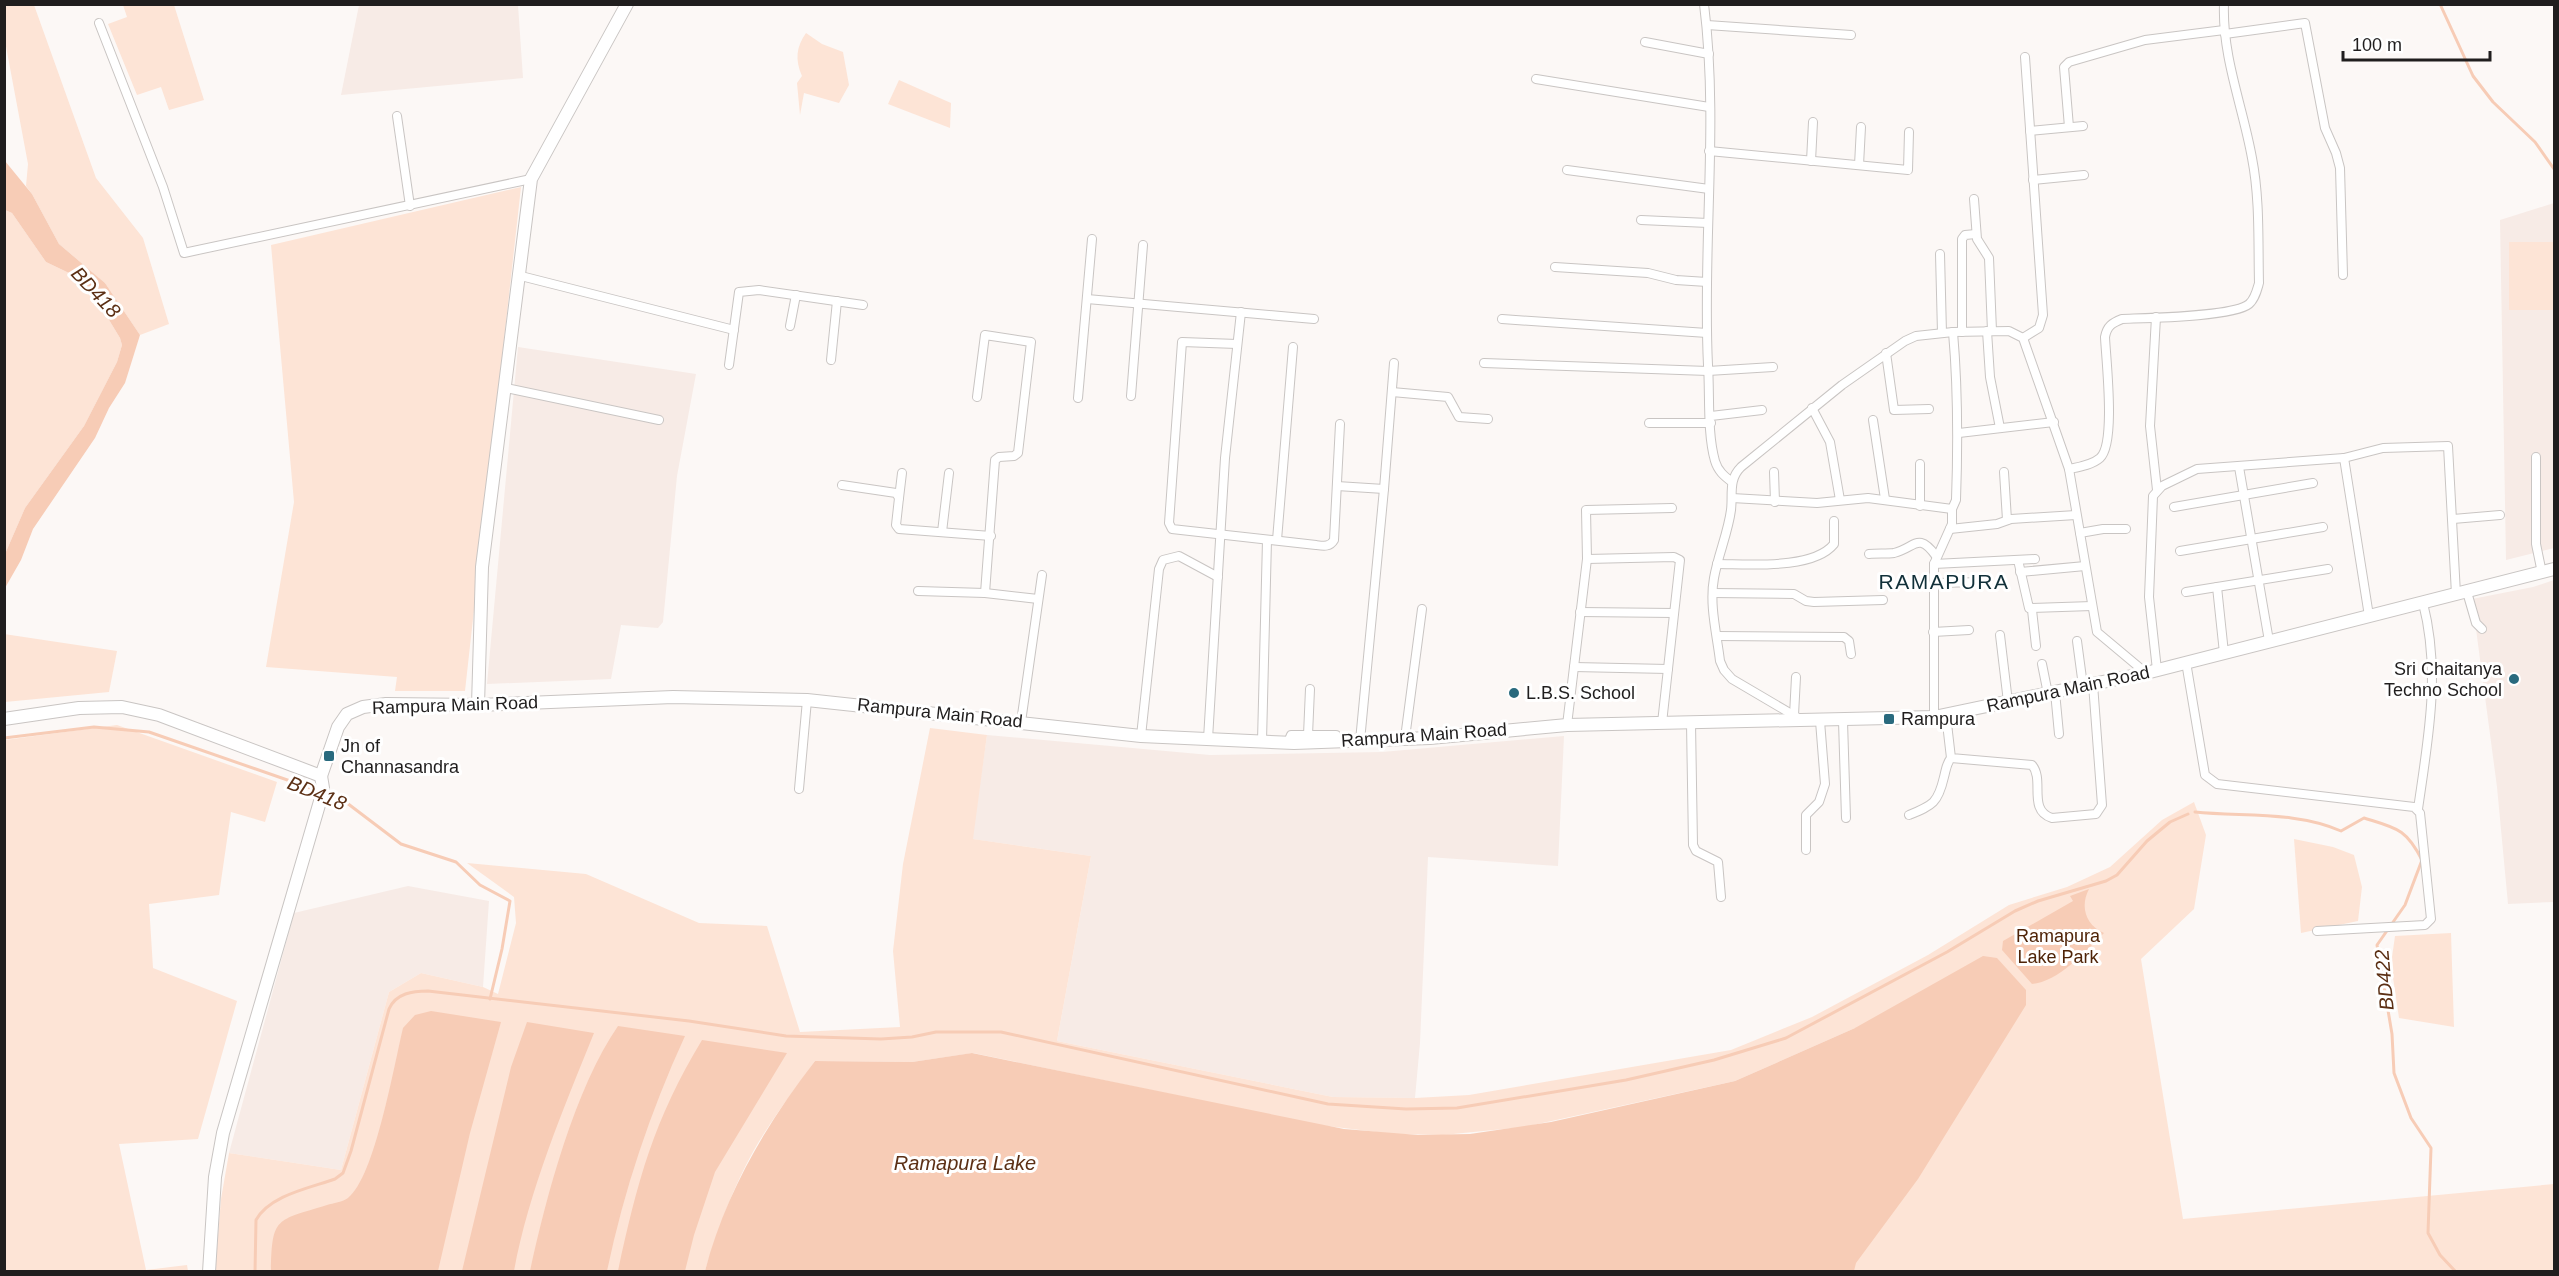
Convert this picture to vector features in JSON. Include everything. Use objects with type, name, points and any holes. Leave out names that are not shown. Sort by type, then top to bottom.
[{"type":"main road","points":[[478,705],[482,567],[521,276],[531,179],[627,4]]},
{"type":"main road","name":"Rampura Main Road","points":[[322,787],[338,728],[347,714],[363,707],[386,704],[478,705],[673,696],[807,700],[1141,736],[1288,742],[1360,741],[1567,725],[1806,722],[1940,716],[2151,672],[2554,569]]},
{"type":"main road","points":[[4,719],[79,708],[122,707],[159,715],[322,787],[222,1133],[215,1177],[208,1272]]},
{"type":"street","points":[[1704,4],[1709,54],[1708,371],[1716,465],[1732,482]]},
{"type":"street","points":[[2069,469],[2091,464],[2106,450],[2109,426],[2106,329],[2122,319],[2239,309],[2249,304],[2259,283],[2252,159],[2224,32],[2224,4]]},
{"type":"street","points":[[99,23],[163,187],[184,253],[264,234],[410,206],[531,179]]},
{"type":"street","points":[[2069,127],[2064,67],[2069,62],[2145,40],[2305,23],[2320,108],[2340,168],[2343,275]]},
{"type":"street","points":[[1707,25],[1851,35]]},
{"type":"street","points":[[1645,42],[1709,54]]},
{"type":"street","points":[[2024,338],[2039,328],[2043,315],[2025,57]]},
{"type":"street","points":[[1536,79],[1709,107]]},
{"type":"street","points":[[397,116],[410,206]]},
{"type":"street","points":[[1811,161],[1814,122]]},
{"type":"street","points":[[2030,131],[2083,126]]},
{"type":"street","points":[[1859,165],[1861,127]]},
{"type":"street","points":[[1709,152],[1908,170],[1909,132]]},
{"type":"street","points":[[1567,170],[1709,189]]},
{"type":"street","points":[[2033,180],[2084,175]]},
{"type":"street","points":[[1974,199],[1976,234],[1989,258],[1990,377],[2000,428]]},
{"type":"street","points":[[1641,220],[1708,223]]},
{"type":"street","points":[[1962,332],[1962,239],[1965,235],[1976,234]]},
{"type":"street","points":[[1078,398],[1092,239]]},
{"type":"street","points":[[1131,396],[1143,245]]},
{"type":"street","points":[[1940,254],[1942,333]]},
{"type":"street","points":[[1555,267],[1648,273],[1676,280],[1707,282]]},
{"type":"street","points":[[521,276],[734,330]]},
{"type":"street","points":[[729,365],[739,292],[759,290],[863,305]]},
{"type":"street","points":[[790,326],[796,295]]},
{"type":"street","points":[[1087,300],[1314,319]]},
{"type":"street","points":[[831,360],[837,301]]},
{"type":"street","points":[[1208,739],[1221,536],[1241,312]]},
{"type":"street","points":[[2156,317],[2150,426],[2157,489]]},
{"type":"street","points":[[1502,320],[1707,333]]},
{"type":"street","points":[[1806,722],[1732,679],[1720,661],[1713,593],[1732,498],[1732,482],[1735,472],[1741,466],[1812,408],[1886,353],[1916,336],[1953,332],[2009,331],[2024,338],[2069,469],[2092,606],[2099,634],[2151,672]]},
{"type":"street","points":[[1951,758],[1940,716],[1933,632],[1935,560],[1950,529],[1952,509],[1956,500],[1959,433],[1958,384],[1953,332]]},
{"type":"street","points":[[976,397],[985,335],[1030,342],[1018,453],[995,460],[985,593]]},
{"type":"street","points":[[1237,344],[1182,342],[1169,523],[1175,531],[1327,546],[1332,544],[1341,424]]},
{"type":"street","points":[[1277,540],[1293,347]]},
{"type":"street","points":[[1886,353],[1894,410],[1929,409]]},
{"type":"street","points":[[1360,741],[1394,363]]},
{"type":"street","points":[[1484,363],[1708,371],[1773,367]]},
{"type":"street","points":[[506,388],[659,420]]},
{"type":"street","points":[[1392,392],[1448,397],[1459,417],[1488,419]]},
{"type":"street","points":[[1812,408],[1830,442],[1840,500]]},
{"type":"street","points":[[1649,423],[1711,419],[1762,410]]},
{"type":"street","points":[[1873,420],[1884,499]]},
{"type":"street","points":[[1959,433],[2054,422]]},
{"type":"street","points":[[2151,672],[2149,597],[2153,496],[2157,489],[2197,469],[2344,459],[2383,448],[2448,446],[2461,593],[2476,623],[2482,629]]},
{"type":"street","points":[[2536,457],[2536,544],[2542,573]]},
{"type":"street","points":[[2344,459],[2369,616]]},
{"type":"street","points":[[1920,464],[1920,506]]},
{"type":"street","points":[[2239,467],[2269,641]]},
{"type":"street","points":[[1774,472],[1775,502]]},
{"type":"street","points":[[2004,472],[2007,520]]},
{"type":"street","points":[[903,473],[896,525],[898,529],[991,536]]},
{"type":"street","points":[[942,532],[949,473]]},
{"type":"street","points":[[2174,507],[2313,483]]},
{"type":"street","points":[[843,485],[896,493],[899,498]]},
{"type":"street","points":[[1337,486],[1384,489]]},
{"type":"street","points":[[1732,498],[1817,503],[1884,499],[1952,509]]},
{"type":"street","points":[[1567,725],[1587,559],[1586,510],[1672,508]]},
{"type":"street","points":[[2453,519],[2500,514]]},
{"type":"street","points":[[1950,529],[1997,524],[2007,520],[2076,515]]},
{"type":"street","points":[[1717,564],[1779,563],[1820,554],[1829,550],[1834,544],[1834,521]]},
{"type":"street","points":[[2180,551],[2324,527]]},
{"type":"street","points":[[2079,533],[2103,529],[2126,529]]},
{"type":"street","points":[[1262,741],[1267,540]]},
{"type":"street","points":[[1869,554],[1894,553],[1920,542],[1928,544],[1935,560]]},
{"type":"street","points":[[1141,736],[1159,569],[1163,560],[1179,556],[1218,577]]},
{"type":"street","points":[[1587,559],[1677,557],[1680,560],[1662,723]]},
{"type":"street","points":[[1935,560],[2018,561],[2035,559]]},
{"type":"street","points":[[2018,561],[2027,605],[2032,610],[2036,646]]},
{"type":"street","points":[[2020,572],[2085,566]]},
{"type":"street","points":[[2186,592],[2328,569]]},
{"type":"street","points":[[1021,722],[1042,575]]},
{"type":"street","points":[[1934,583],[1985,582]]},
{"type":"street","points":[[2217,587],[2224,653]]},
{"type":"street","points":[[918,591],[985,593],[1038,599]]},
{"type":"street","points":[[1713,593],[1794,594],[1806,602],[1883,600]]},
{"type":"street","points":[[2317,931],[2425,925],[2431,919],[2418,809],[2433,699],[2430,633],[2424,603]]},
{"type":"street","points":[[2032,610],[2092,606]]},
{"type":"street","points":[[1405,738],[1422,609]]},
{"type":"street","points":[[1580,612],[1674,613]]},
{"type":"street","points":[[1933,632],[1969,630]]},
{"type":"street","points":[[2000,635],[2008,702]]},
{"type":"street","points":[[1717,636],[1844,637],[1848,641],[1851,654]]},
{"type":"street","points":[[1951,758],[2032,765],[2036,772],[2038,803],[2046,816],[2052,818],[2096,814],[2102,805],[2088,685],[2077,641]]},
{"type":"street","points":[[2186,662],[2205,775],[2210,781],[2217,784],[2418,809]]},
{"type":"street","points":[[2042,664],[2051,693],[2059,734]]},
{"type":"street","points":[[1574,667],[1668,669]]},
{"type":"street","points":[[1794,716],[1796,677]]},
{"type":"street","points":[[1308,735],[1310,689]]},
{"type":"street","points":[[799,789],[807,700]]},
{"type":"street","points":[[1806,850],[1806,815],[1819,802],[1825,784],[1820,721]]},
{"type":"street","points":[[1842,721],[1845,818]]},
{"type":"street","points":[[1691,723],[1693,845],[1696,851],[1718,862],[1721,897]]},
{"type":"street","points":[[1288,742],[1291,735],[1336,735],[1337,742]]},
{"type":"street","points":[[1910,814],[1931,805],[1937,799],[1947,763],[1951,758]]},
{"type":"shaded area","points":[[359,5],[518,5],[523,78],[341,95]]},
{"type":"shaded area","points":[[2554,203],[2554,548],[2506,560],[2500,220]]},
{"type":"shaded area","points":[[518,347],[696,374],[677,476],[663,622],[658,628],[621,625],[611,679],[487,684]]},
{"type":"shaded area","name":"Sri Chaitanya Techno School","points":[[2554,580],[2554,902],[2508,904],[2497,787],[2472,599],[2533,587]]},
{"type":"shaded area","points":[[987,735],[1210,755],[1382,752],[1564,736],[1558,866],[1428,857],[1420,1043],[1415,1098],[1333,1097],[1057,1041],[1091,856],[972,839]]},
{"type":"shaded area","points":[[408,886],[489,901],[483,987],[421,973],[389,992],[341,1170],[229,1153],[294,913]]},
{"type":"green space","points":[[4,5],[34,5],[96,178],[143,238],[169,324],[140,335],[105,283],[59,244],[26,186],[28,164],[5,41]]},
{"type":"green space","points":[[123,5],[174,5],[204,100],[169,110],[161,87],[137,95],[108,24],[127,17]]},
{"type":"green space","points":[[806,33],[822,44],[843,52],[849,85],[839,103],[804,93],[800,115],[797,83],[802,76],[798,54],[800,43]]},
{"type":"green space","points":[[899,80],[951,103],[950,128],[888,104]]},
{"type":"green space","points":[[521,187],[465,691],[395,691],[397,677],[266,667],[294,502],[271,245]]},
{"type":"green space","points":[[5,210],[12,213],[46,262],[69,273],[97,300],[122,345],[117,362],[84,426],[25,508],[5,554]]},
{"type":"green space","points":[[2509,242],[2554,242],[2554,310],[2509,310]]},
{"type":"green space","points":[[4,634],[117,651],[109,692],[5,702]]},
{"type":"green space","points":[[117,725],[277,782],[265,822],[231,812],[219,895],[149,904],[153,968],[237,1001],[198,1139],[119,1144],[146,1270],[187,1265],[188,1271],[5,1271],[5,740]]},
{"type":"green space","name":"Ramapura Lake Park","points":[[930,728],[987,735],[973,839],[1091,856],[1057,1041],[1333,1097],[1415,1098],[1469,1095],[1731,1050],[1812,1017],[1928,955],[2009,905],[2067,887],[2110,867],[2162,820],[2194,802],[2206,835],[2194,909],[2141,959],[2183,1219],[2554,1184],[2554,1271],[1854,1271],[1855,1028],[1735,1081],[1524,1127],[1443,1135],[1393,1134],[1319,1125],[973,1053],[912,1062],[815,1061],[771,1123],[746,1165],[723,1218],[705,1271],[215,1272],[221,1199],[229,1153],[341,1170],[389,992],[421,973],[483,987],[498,994],[516,923],[514,897],[467,863],[586,874],[699,923],[767,926],[800,1032],[900,1027],[893,951],[903,864]]},
{"type":"green space","points":[[2294,839],[2333,847],[2354,855],[2362,887],[2358,921],[2301,933]]},
{"type":"green space","points":[[2451,933],[2454,1027],[2399,1018],[2391,964],[2395,936]]},
{"type":"water","points":[[5,161],[32,194],[59,244],[105,283],[140,335],[125,383],[109,408],[95,438],[33,529],[21,560],[5,588],[5,554],[25,508],[84,426],[117,362],[122,345],[97,300],[69,273],[46,262],[12,213],[5,210]]},
{"type":"water","points":[[2089,889],[2085,902],[2086,914],[2092,925],[2104,933],[2061,972],[2052,978],[2032,984],[2002,950],[2003,941],[2073,901],[2070,896]]},
{"type":"water","name":"Ramapura Lake","points":[[1983,956],[1997,958],[2026,990],[2026,1005],[1918,1179],[1856,1263],[1854,1271],[705,1271],[713,1242],[749,1161],[780,1110],[815,1061],[912,1062],[972,1053],[1344,1129],[1418,1135],[1470,1134],[1551,1122],[1735,1081],[1855,1028]]},
{"type":"water","points":[[431,1011],[501,1022],[470,1133],[438,1271],[271,1271],[273,1240],[280,1223],[297,1214],[346,1199],[358,1186],[375,1145],[403,1028],[415,1015]]},
{"type":"water","points":[[527,1022],[594,1033],[538,1180],[528,1210],[514,1271],[462,1271],[511,1067]]},
{"type":"water","points":[[618,1026],[685,1036],[660,1093],[639,1152],[621,1211],[607,1271],[530,1271],[544,1210],[575,1111],[588,1080]]},
{"type":"water","points":[[702,1040],[787,1053],[715,1172],[694,1235],[685,1271],[618,1271],[632,1208],[659,1124],[685,1069]]},
{"type":"waterway","points":[[2440,4],[2473,76],[2493,102],[2535,142],[2554,169]]},
{"type":"waterway","name":"BD418","points":[[4,738],[94,727],[149,732],[319,791]]},
{"type":"waterway","name":"BD418","points":[[325,793],[343,800],[401,844],[456,862],[480,885],[510,901],[490,999]]},
{"type":"waterway","name":"BD422","points":[[2195,812],[2306,820],[2341,831],[2364,818],[2399,831],[2411,841],[2416,849],[2422,860],[2405,905],[2377,945],[2392,1034],[2394,1073],[2411,1118],[2431,1148],[2428,1233],[2440,1255],[2456,1272]]},
{"type":"waterway","points":[[255,1272],[256,1220],[262,1211],[281,1198],[335,1179],[343,1173],[389,1009],[396,999],[411,992],[428,991],[689,1021],[786,1036],[881,1039],[912,1037],[936,1032],[1001,1032],[1328,1104],[1406,1109],[1457,1108],[1626,1080],[1714,1060],[1786,1038],[1947,952],[2015,911],[2038,901],[2106,881],[2117,875],[2147,841],[2170,822],[2188,814]]},
{"type":"place","name":"Sri Chaitanya Techno School","points":[[2514,679]]},
{"type":"place","name":"L.B.S. School","points":[[1514,693]]},
{"type":"place","name":"Rampura","points":[[1889,719]]},
{"type":"place","name":"Jn of Channasandra","points":[[329,756]]},
{"type":"district","name":"RAMAPURA","points":[[1944,582]]}]
